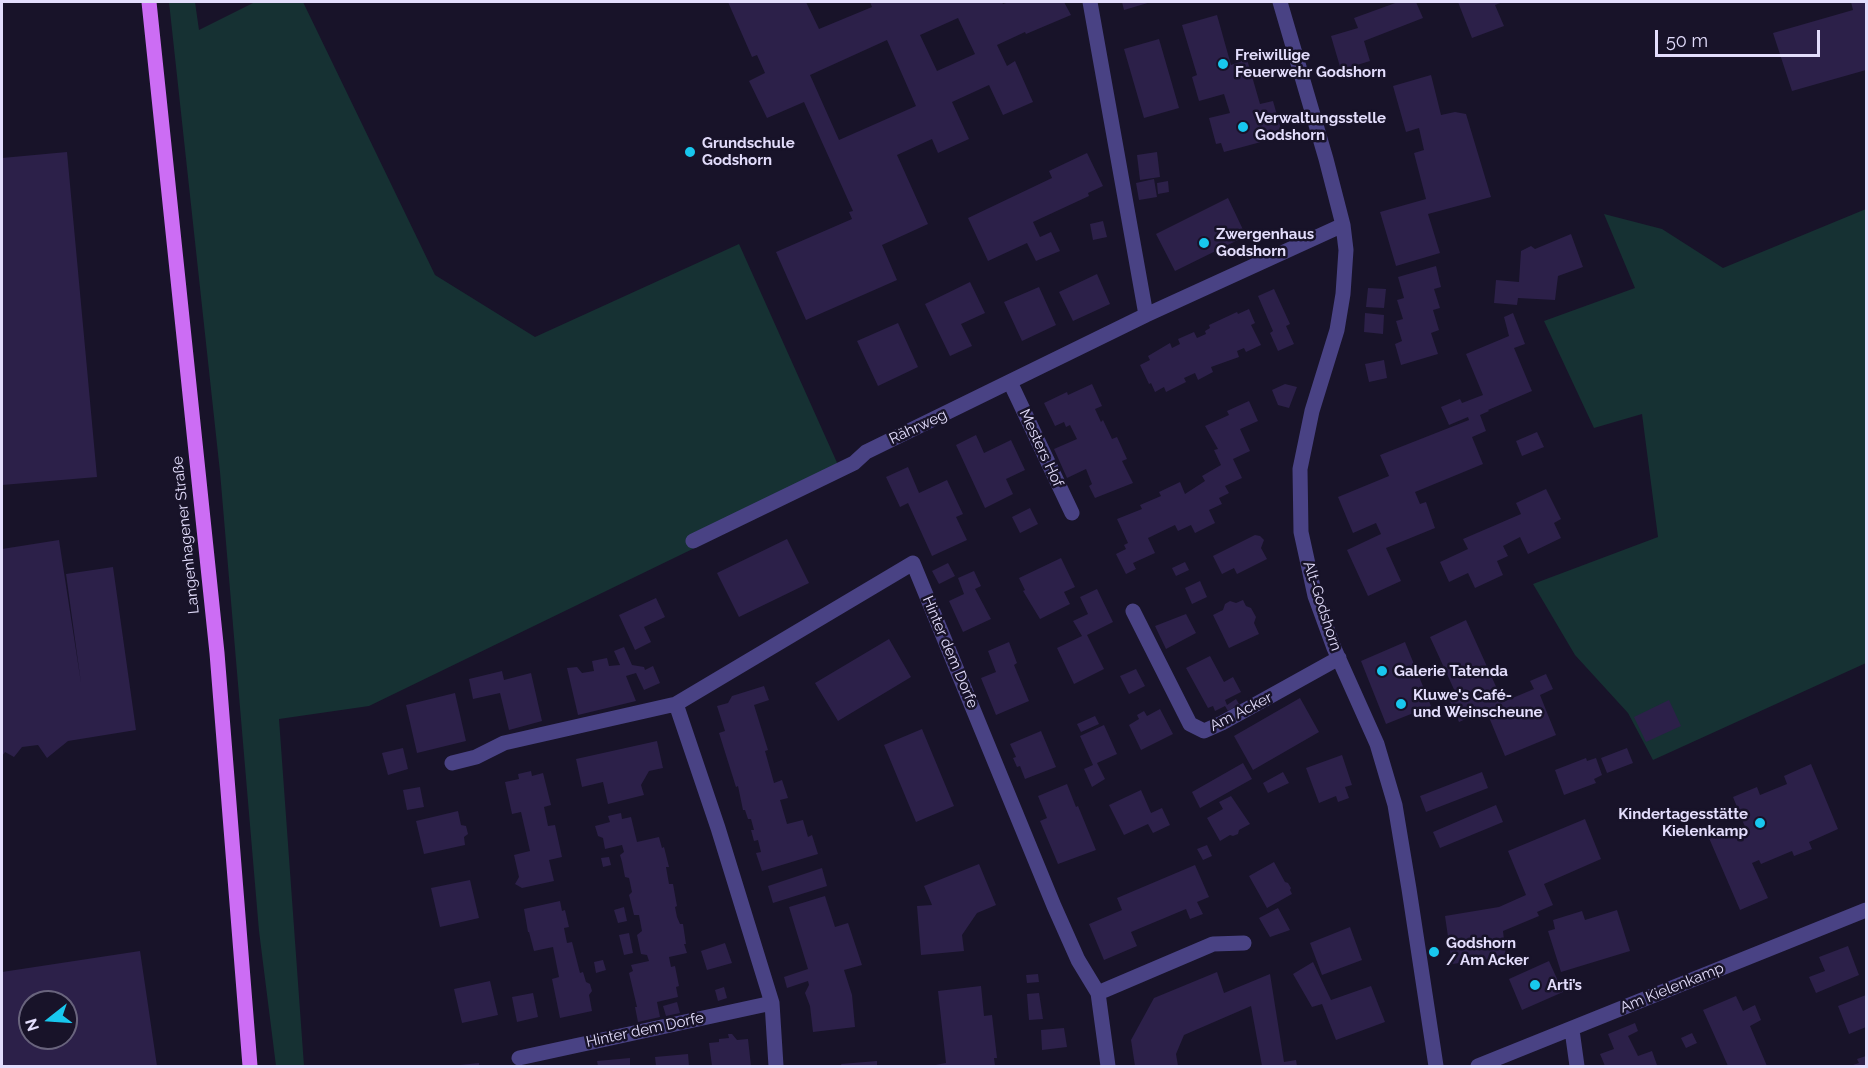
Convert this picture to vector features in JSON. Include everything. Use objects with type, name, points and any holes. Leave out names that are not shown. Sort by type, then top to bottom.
[{"type":"main road","name":"Langenhagener Straße","points":[[149,2],[217,653],[250,1066]]},
{"type":"street","points":[[1090,2],[1146,315]]},
{"type":"street","name":"Alt-Godshorn","points":[[1280,2],[1326,159],[1342,225],[1346,260],[1337,330],[1306,436],[1300,480],[1301,532],[1315,596],[1339,658],[1377,744],[1395,805],[1436,1066]]},
{"type":"street","name":"Rährweg","points":[[693,541],[854,463],[866,452],[1146,315],[1342,225]]},
{"type":"street","name":"Mesters Hof","points":[[1010,382],[1072,513]]},
{"type":"street","name":"Hinter dem Dorfe","points":[[452,763],[476,757],[504,743],[676,704],[913,563],[1054,906],[1078,960],[1098,993],[1108,1066]]},
{"type":"street","name":"Am Acker","points":[[1133,611],[1190,724],[1204,731],[1339,658]]},
{"type":"street","points":[[676,704],[718,828],[772,1003],[776,1066]]},
{"type":"street","name":"Am Kielenkamp","points":[[1478,1066],[1572,1030],[1678,985],[1865,916]]},
{"type":"street","points":[[1098,993],[1213,944],[1244,943]]},
{"type":"street","name":"Hinter dem Dorfe","points":[[519,1058],[772,1003]]},
{"type":"street","points":[[1572,1030],[1577,1066]]},
{"type":"green space","points":[[169,2],[195,2],[199,30],[255,2],[303,2],[435,275],[535,337],[739,244],[843,476],[369,706],[279,719],[304,1066],[276,1066],[259,931],[220,472]]},
{"type":"green space","points":[[1866,209],[1866,663],[1653,760],[1628,713],[1575,655],[1533,584],[1658,537],[1642,414],[1594,428],[1544,321],[1635,288],[1604,214],[1662,229],[1723,268]]},
{"type":"building","points":[[728,2],[806,2],[819,29],[872,7],[870,2],[1002,2],[1003,4],[1009,2],[1064,2],[1071,15],[997,45],[1007,66],[1015,61],[1033,102],[1003,115],[989,85],[952,102],[969,139],[938,153],[932,139],[897,155],[928,224],[882,245],[897,280],[806,320],[776,252],[852,219],[849,212],[853,211],[804,102],[767,118],[749,81],[765,73],[757,55],[752,57]],"holes":[[[958,18],[975,54],[937,71],[920,35]],[[887,40],[916,106],[839,140],[810,75]]]},
{"type":"building","points":[[1122,2],[1151,2],[1124,10]]},
{"type":"building","points":[[1398,2],[1416,2],[1423,18],[1364,41],[1370,61],[1341,70],[1331,36],[1358,28],[1354,18]]},
{"type":"building","points":[[1458,2],[1503,2],[1495,5],[1504,26],[1472,38]]},
{"type":"building","points":[[1851,2],[1866,2],[1866,70],[1792,91],[1773,33],[1853,10]]},
{"type":"building","points":[[1217,15],[1231,65],[1247,59],[1260,104],[1273,101],[1283,136],[1224,152],[1221,143],[1216,144],[1209,118],[1230,113],[1224,94],[1199,101],[1192,77],[1197,75],[1182,25]]},
{"type":"building","points":[[1159,39],[1179,108],[1144,118],[1124,49]]},
{"type":"building","points":[[1431,75],[1441,115],[1455,112],[1466,114],[1491,197],[1428,214],[1440,253],[1396,266],[1380,212],[1426,199],[1414,153],[1424,150],[1419,128],[1406,132],[1393,86]]},
{"type":"building","points":[[67,152],[97,477],[2,485],[2,158]]},
{"type":"building","points":[[1157,152],[1160,177],[1140,180],[1137,155]]},
{"type":"building","points":[[1087,153],[1103,186],[1088,193],[1089,196],[1033,222],[1040,237],[1051,232],[1060,251],[1036,261],[1027,243],[988,261],[968,218],[1052,178],[1049,171]]},
{"type":"building","points":[[1154,179],[1157,197],[1139,200],[1136,183]]},
{"type":"building","points":[[1168,181],[1169,192],[1158,194],[1157,183]]},
{"type":"building","points":[[1228,198],[1246,236],[1175,271],[1156,234]]},
{"type":"building","points":[[1103,221],[1107,237],[1093,240],[1090,224]]},
{"type":"building","points":[[1571,234],[1583,267],[1558,276],[1555,300],[1518,298],[1517,305],[1494,303],[1496,280],[1519,282],[1521,251],[1531,246],[1535,249]]},
{"type":"building","points":[[1436,266],[1441,287],[1434,289],[1440,308],[1433,310],[1439,330],[1431,333],[1438,354],[1401,365],[1395,344],[1402,341],[1396,321],[1403,319],[1397,300],[1404,298],[1398,277]]},
{"type":"building","points":[[1097,274],[1110,304],[1073,321],[1059,292]]},
{"type":"building","points":[[970,282],[985,313],[961,324],[972,346],[950,356],[925,304]]},
{"type":"building","points":[[1039,287],[1056,325],[1022,341],[1004,302]]},
{"type":"building","points":[[1368,288],[1386,289],[1384,308],[1366,307]]},
{"type":"building","points":[[1274,289],[1290,324],[1286,326],[1294,344],[1278,351],[1270,333],[1273,331],[1258,296]]},
{"type":"building","points":[[1249,309],[1255,323],[1251,325],[1261,345],[1246,352],[1244,348],[1237,351],[1239,357],[1211,367],[1213,372],[1198,380],[1195,373],[1184,378],[1186,382],[1166,392],[1164,387],[1155,392],[1140,365],[1150,360],[1148,356],[1170,343],[1172,348],[1180,344],[1178,339],[1194,332],[1197,338],[1206,334],[1205,331],[1210,328],[1209,325]]},
{"type":"building","points":[[1365,313],[1384,315],[1383,334],[1364,332]]},
{"type":"building","points":[[1513,313],[1525,344],[1514,348],[1532,391],[1480,415],[1486,431],[1472,437],[1483,464],[1415,492],[1420,504],[1426,502],[1435,528],[1386,548],[1401,581],[1368,596],[1347,550],[1381,534],[1376,523],[1353,533],[1338,497],[1389,476],[1380,455],[1469,420],[1468,417],[1449,425],[1441,407],[1460,399],[1462,403],[1483,395],[1466,354],[1509,336],[1504,317]]},
{"type":"building","points":[[898,323],[918,367],[878,386],[857,341]]},
{"type":"building","points":[[1384,360],[1387,378],[1369,382],[1365,364]]},
{"type":"building","points":[[1092,384],[1102,406],[1095,409],[1112,439],[1117,437],[1127,459],[1122,461],[1133,483],[1095,498],[1089,486],[1092,484],[1086,469],[1067,478],[1054,449],[1077,439],[1070,425],[1066,427],[1064,422],[1055,426],[1044,403]]},
{"type":"building","points":[[1285,384],[1297,387],[1289,408],[1278,405],[1272,390]]},
{"type":"building","points":[[1249,401],[1258,421],[1240,429],[1250,451],[1233,459],[1242,478],[1225,486],[1229,493],[1219,498],[1222,504],[1209,510],[1215,523],[1195,533],[1191,525],[1178,531],[1175,525],[1148,538],[1155,553],[1133,563],[1136,569],[1126,574],[1116,554],[1126,549],[1124,545],[1128,543],[1117,519],[1142,509],[1140,505],[1161,496],[1159,492],[1180,482],[1185,494],[1205,481],[1202,476],[1221,465],[1214,450],[1218,449],[1205,426],[1229,415],[1227,411]]},
{"type":"building","points":[[1537,432],[1544,447],[1522,456],[1516,441]]},
{"type":"building","points":[[976,435],[984,453],[1011,440],[1025,470],[1006,479],[1013,494],[985,508],[956,445]]},
{"type":"building","points":[[908,467],[919,493],[947,480],[963,514],[956,517],[967,540],[932,556],[908,503],[900,507],[886,477]]},
{"type":"building","points":[[1546,489],[1561,519],[1554,523],[1561,538],[1528,554],[1520,537],[1503,546],[1508,556],[1497,561],[1503,575],[1475,588],[1468,573],[1449,582],[1440,562],[1468,549],[1463,539],[1521,514],[1516,503]]},
{"type":"building","points":[[1030,508],[1038,524],[1020,533],[1012,517]]},
{"type":"building","points":[[1255,535],[1264,540],[1261,548],[1267,559],[1237,574],[1234,568],[1222,574],[1213,556]]},
{"type":"building","points":[[787,539],[809,583],[739,617],[717,573]]},
{"type":"building","points":[[59,540],[81,683],[66,574],[113,567],[136,730],[68,741],[47,758],[38,745],[22,747],[14,757],[5,752],[2,756],[2,549]]},
{"type":"building","points":[[1061,558],[1075,587],[1064,592],[1070,604],[1040,619],[1023,591],[1025,590],[1019,578]]},
{"type":"building","points":[[1185,562],[1189,570],[1176,576],[1172,568]]},
{"type":"building","points":[[948,563],[955,576],[939,584],[932,571]]},
{"type":"building","points":[[974,571],[981,586],[975,589],[991,619],[963,632],[949,601],[964,594],[958,578]]},
{"type":"building","points":[[1200,581],[1207,597],[1192,604],[1185,588]]},
{"type":"building","points":[[1097,589],[1113,622],[1087,635],[1104,669],[1074,684],[1057,648],[1082,636],[1073,621],[1088,614],[1080,597]]},
{"type":"building","points":[[656,598],[665,617],[644,627],[651,642],[635,650],[619,615]]},
{"type":"building","points":[[1243,600],[1256,617],[1254,623],[1259,634],[1229,648],[1213,615],[1223,610],[1225,604],[1230,601],[1236,603]]},
{"type":"building","points":[[1186,614],[1196,633],[1166,649],[1155,626]]},
{"type":"building","points":[[1466,620],[1503,702],[1534,689],[1530,681],[1546,674],[1553,689],[1540,695],[1556,735],[1505,756],[1486,710],[1459,722],[1449,699],[1457,696],[1430,637]]},
{"type":"building","points":[[889,639],[911,677],[838,721],[815,683]]},
{"type":"building","points":[[1009,642],[1017,663],[1014,665],[1029,701],[996,715],[981,678],[996,672],[988,651]]},
{"type":"building","points":[[1405,642],[1431,706],[1386,724],[1361,661]]},
{"type":"building","points":[[624,647],[632,665],[644,667],[645,670],[653,666],[660,683],[644,690],[636,673],[626,676],[636,701],[578,715],[567,668],[577,667],[582,673],[594,671],[592,661],[607,658],[609,666],[620,665],[614,651]]},
{"type":"building","points":[[1210,656],[1224,682],[1233,677],[1241,692],[1225,700],[1227,705],[1236,699],[1239,704],[1228,711],[1225,706],[1215,711],[1213,706],[1208,708],[1186,668]]},
{"type":"building","points":[[1136,669],[1145,686],[1129,694],[1120,676]]},
{"type":"building","points":[[502,671],[504,680],[531,673],[542,721],[509,730],[500,693],[473,699],[469,679]]},
{"type":"building","points":[[764,686],[769,700],[754,705],[768,750],[765,751],[774,783],[782,780],[788,798],[780,800],[787,824],[803,820],[808,837],[812,835],[818,854],[762,871],[756,853],[761,852],[758,840],[754,841],[751,819],[748,819],[743,810],[738,786],[736,787],[719,733],[725,731],[717,706],[728,703],[732,696]]},
{"type":"building","points":[[455,693],[466,741],[417,753],[406,705]]},
{"type":"building","points":[[1300,698],[1319,732],[1253,770],[1234,736]]},
{"type":"building","points":[[1669,700],[1681,726],[1646,742],[1634,717]]},
{"type":"building","points":[[1160,709],[1173,734],[1141,750],[1129,725],[1139,719],[1137,715],[1144,711],[1147,716]]},
{"type":"building","points":[[1095,716],[1099,724],[1081,732],[1077,724]]},
{"type":"building","points":[[1104,725],[1117,754],[1097,763],[1105,779],[1092,787],[1084,769],[1093,765],[1080,736]]},
{"type":"building","points":[[922,729],[954,806],[916,822],[884,745]]},
{"type":"building","points":[[1041,731],[1056,767],[1025,779],[1020,766],[1017,767],[1013,758],[1016,757],[1010,744]]},
{"type":"building","points":[[657,741],[663,768],[649,771],[641,785],[644,795],[608,804],[603,782],[582,787],[576,759]]},
{"type":"building","points":[[403,748],[408,769],[388,775],[382,753]]},
{"type":"building","points":[[1627,748],[1633,763],[1607,773],[1601,758]]},
{"type":"building","points":[[1342,755],[1352,785],[1345,787],[1349,798],[1338,802],[1336,796],[1319,803],[1306,768]]},
{"type":"building","points":[[1586,758],[1587,761],[1596,758],[1602,775],[1594,779],[1596,783],[1564,795],[1555,770]]},
{"type":"building","points":[[1243,763],[1252,779],[1200,808],[1192,792]]},
{"type":"building","points":[[1811,764],[1838,829],[1809,842],[1812,849],[1794,856],[1792,851],[1761,864],[1759,860],[1752,863],[1768,898],[1740,910],[1709,838],[1738,826],[1742,835],[1747,832],[1733,797],[1757,787],[1760,795],[1787,784],[1784,776]]},
{"type":"building","points":[[531,771],[532,776],[543,773],[551,805],[544,807],[548,826],[555,825],[562,857],[549,860],[554,881],[522,888],[515,884],[519,877],[514,855],[530,851],[521,812],[512,814],[505,782],[519,779],[518,774]]},
{"type":"building","points":[[1283,772],[1289,783],[1268,793],[1263,783]]},
{"type":"building","points":[[1482,772],[1488,788],[1426,812],[1420,796]]},
{"type":"building","points":[[1067,784],[1096,850],[1058,864],[1040,821],[1047,818],[1038,796]]},
{"type":"building","points":[[420,787],[424,807],[407,810],[403,790]]},
{"type":"building","points":[[1141,790],[1151,813],[1162,808],[1170,825],[1153,833],[1148,824],[1124,835],[1109,805]]},
{"type":"building","points":[[1231,796],[1250,824],[1239,830],[1238,834],[1230,835],[1220,841],[1207,818],[1223,809],[1219,802]]},
{"type":"building","points":[[1496,805],[1503,822],[1440,848],[1433,832]]},
{"type":"building","points":[[458,811],[461,825],[466,826],[468,834],[464,837],[465,845],[424,854],[416,821]]},
{"type":"building","points":[[621,813],[622,819],[631,817],[637,842],[659,837],[662,848],[664,847],[669,867],[666,867],[669,884],[673,884],[677,917],[680,924],[683,924],[687,953],[669,957],[671,967],[675,966],[679,986],[676,987],[678,997],[657,1002],[660,1017],[638,1022],[629,973],[633,971],[631,965],[649,961],[647,955],[641,954],[637,935],[642,931],[639,915],[634,915],[629,895],[632,892],[629,878],[625,877],[620,855],[624,852],[622,845],[605,849],[603,838],[598,836],[595,826],[610,822],[608,816]]},
{"type":"building","points":[[1585,819],[1601,859],[1544,884],[1553,905],[1537,912],[1539,916],[1503,931],[1506,957],[1452,964],[1445,916],[1499,907],[1526,895],[1508,851]]},
{"type":"building","points":[[1207,845],[1212,856],[1203,860],[1197,849]]},
{"type":"building","points":[[609,857],[611,865],[603,867],[601,858]]},
{"type":"building","points":[[1274,862],[1291,888],[1292,894],[1267,908],[1249,876]]},
{"type":"building","points":[[979,864],[996,905],[977,913],[962,935],[964,951],[921,955],[917,906],[932,905],[924,886]]},
{"type":"building","points":[[1195,865],[1209,897],[1197,902],[1203,914],[1190,919],[1186,909],[1131,932],[1137,946],[1104,960],[1089,924],[1122,910],[1117,898]]},
{"type":"building","points":[[822,868],[827,886],[773,903],[768,886]]},
{"type":"building","points":[[470,880],[479,918],[440,927],[431,888]]},
{"type":"building","points":[[825,896],[835,927],[848,923],[862,965],[844,970],[852,995],[855,1027],[813,1032],[810,1006],[805,993],[809,985],[808,981],[787,988],[784,977],[808,969],[789,907]]},
{"type":"building","points":[[560,901],[569,927],[564,928],[567,943],[572,942],[580,973],[583,972],[586,982],[590,984],[592,991],[589,995],[592,1011],[560,1018],[552,979],[559,977],[553,947],[534,951],[524,909]]},
{"type":"building","points":[[624,907],[627,921],[618,923],[614,910]]},
{"type":"building","points":[[1278,908],[1290,930],[1270,937],[1259,918]]},
{"type":"building","points":[[1617,910],[1630,951],[1561,972],[1548,931],[1555,929],[1553,920],[1582,911],[1585,920]]},
{"type":"building","points":[[1350,927],[1362,960],[1322,975],[1310,943]]},
{"type":"building","points":[[629,933],[633,953],[624,955],[619,935]]},
{"type":"building","points":[[725,943],[732,963],[707,970],[701,951]]},
{"type":"building","points":[[1848,946],[1859,975],[1816,993],[1809,977],[1825,971],[1819,957]]},
{"type":"building","points":[[140,951],[157,1066],[2,1066],[2,972]]},
{"type":"building","points":[[603,960],[606,970],[596,973],[594,962]]},
{"type":"building","points":[[1549,961],[1563,992],[1522,1010],[1509,979]]},
{"type":"building","points":[[1313,962],[1331,1000],[1371,986],[1385,1022],[1336,1040],[1322,1004],[1312,1007],[1293,974]]},
{"type":"building","points":[[1217,972],[1224,993],[1270,974],[1284,1062],[1296,1060],[1297,1066],[1262,1066],[1251,1006],[1184,1035],[1176,1054],[1178,1066],[1135,1066],[1131,1040],[1154,998]]},
{"type":"building","points":[[1038,974],[1039,982],[1027,983],[1026,975]]},
{"type":"building","points":[[490,981],[498,1015],[462,1023],[454,989]]},
{"type":"building","points":[[981,986],[984,1016],[992,1015],[997,1058],[994,1058],[995,1066],[930,1066],[946,1063],[938,991]]},
{"type":"building","points":[[724,987],[727,998],[718,1001],[715,990]]},
{"type":"building","points":[[533,993],[538,1017],[517,1022],[512,997]]},
{"type":"building","points":[[1039,993],[1043,1019],[1029,1020],[1027,994]]},
{"type":"building","points":[[1866,995],[1866,1027],[1849,1034],[1838,1006]]},
{"type":"building","points":[[1736,996],[1743,1011],[1755,1005],[1761,1020],[1750,1026],[1767,1066],[1728,1066],[1703,1010]]},
{"type":"building","points":[[677,1002],[680,1013],[666,1016],[663,1006]]},
{"type":"building","points":[[1635,1023],[1638,1031],[1628,1036],[1638,1056],[1652,1051],[1657,1065],[1605,1066],[1600,1054],[1614,1049],[1608,1034]]},
{"type":"building","points":[[1064,1028],[1067,1047],[1042,1050],[1041,1030]]},
{"type":"building","points":[[1692,1033],[1697,1043],[1686,1048],[1681,1038]]},
{"type":"building","points":[[728,1034],[732,1034],[737,1040],[748,1039],[751,1066],[712,1066],[709,1043],[729,1038]]},
{"type":"building","points":[[688,1054],[689,1066],[656,1066],[655,1057]]},
{"type":"building","points":[[1866,1056],[1866,1066],[1850,1066],[1859,1063],[1857,1059]]},
{"type":"building","points":[[630,1058],[630,1066],[598,1066],[597,1061]]},
{"type":"building","points":[[877,1061],[877,1066],[842,1066],[841,1064]]},
{"type":"building","points":[[479,1063],[479,1066],[460,1065]]},
{"type":"place","name":"Freiwillige Feuerwehr Godshorn","points":[[1223,64]]},
{"type":"place","name":"Verwaltungsstelle Godshorn","points":[[1243,127]]},
{"type":"place","name":"Grundschule Godshorn","points":[[690,152]]},
{"type":"place","name":"Zwergenhaus Godshorn","points":[[1204,243]]},
{"type":"place","name":"Galerie Tatenda","points":[[1382,671]]},
{"type":"place","name":"Kluwe's Café- und Weinscheune","points":[[1401,704]]},
{"type":"place","name":"Kindertagesstätte Kielenkamp","points":[[1760,823]]},
{"type":"place","name":"Godshorn / Am Acker","points":[[1434,952]]},
{"type":"place","name":"Arti’s","points":[[1535,985]]}]
